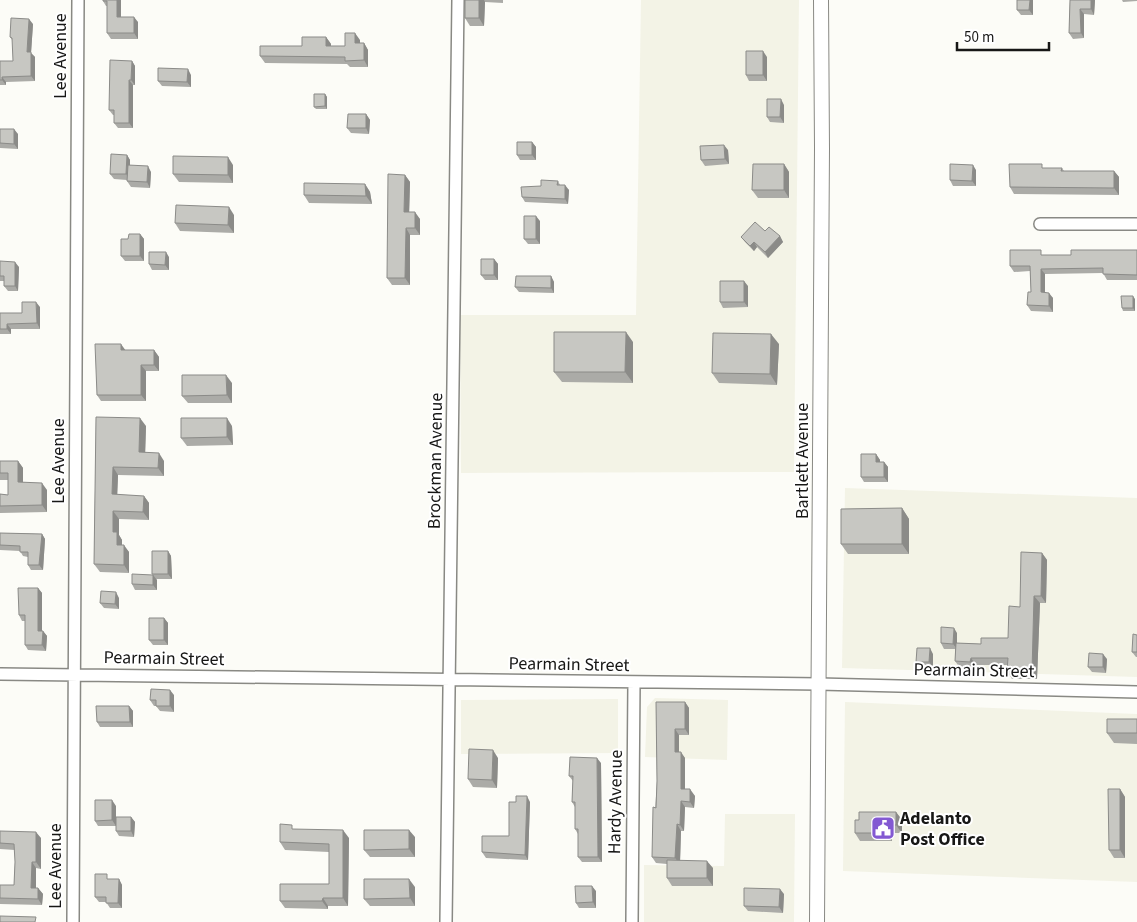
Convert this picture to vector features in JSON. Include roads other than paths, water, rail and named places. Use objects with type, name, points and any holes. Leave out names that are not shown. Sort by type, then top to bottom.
[{"type":"street","name":"Lee Avenue","points":[[73,922],[78,0]]},
{"type":"street","name":"Brockman Avenue","points":[[446,922],[458,0]]},
{"type":"street","name":"Bartlett Avenue","points":[[817,922],[820,684],[821,0]]},
{"type":"street","points":[[1040,224],[1137,224]]},
{"type":"street","name":"Pearmain Street","points":[[0,674],[820,684],[1137,692]]},
{"type":"street","name":"Hardy Avenue","points":[[632,922],[634,682]]},
{"type":"place","name":"Adelanto Post Office","points":[[883,828]]}]
